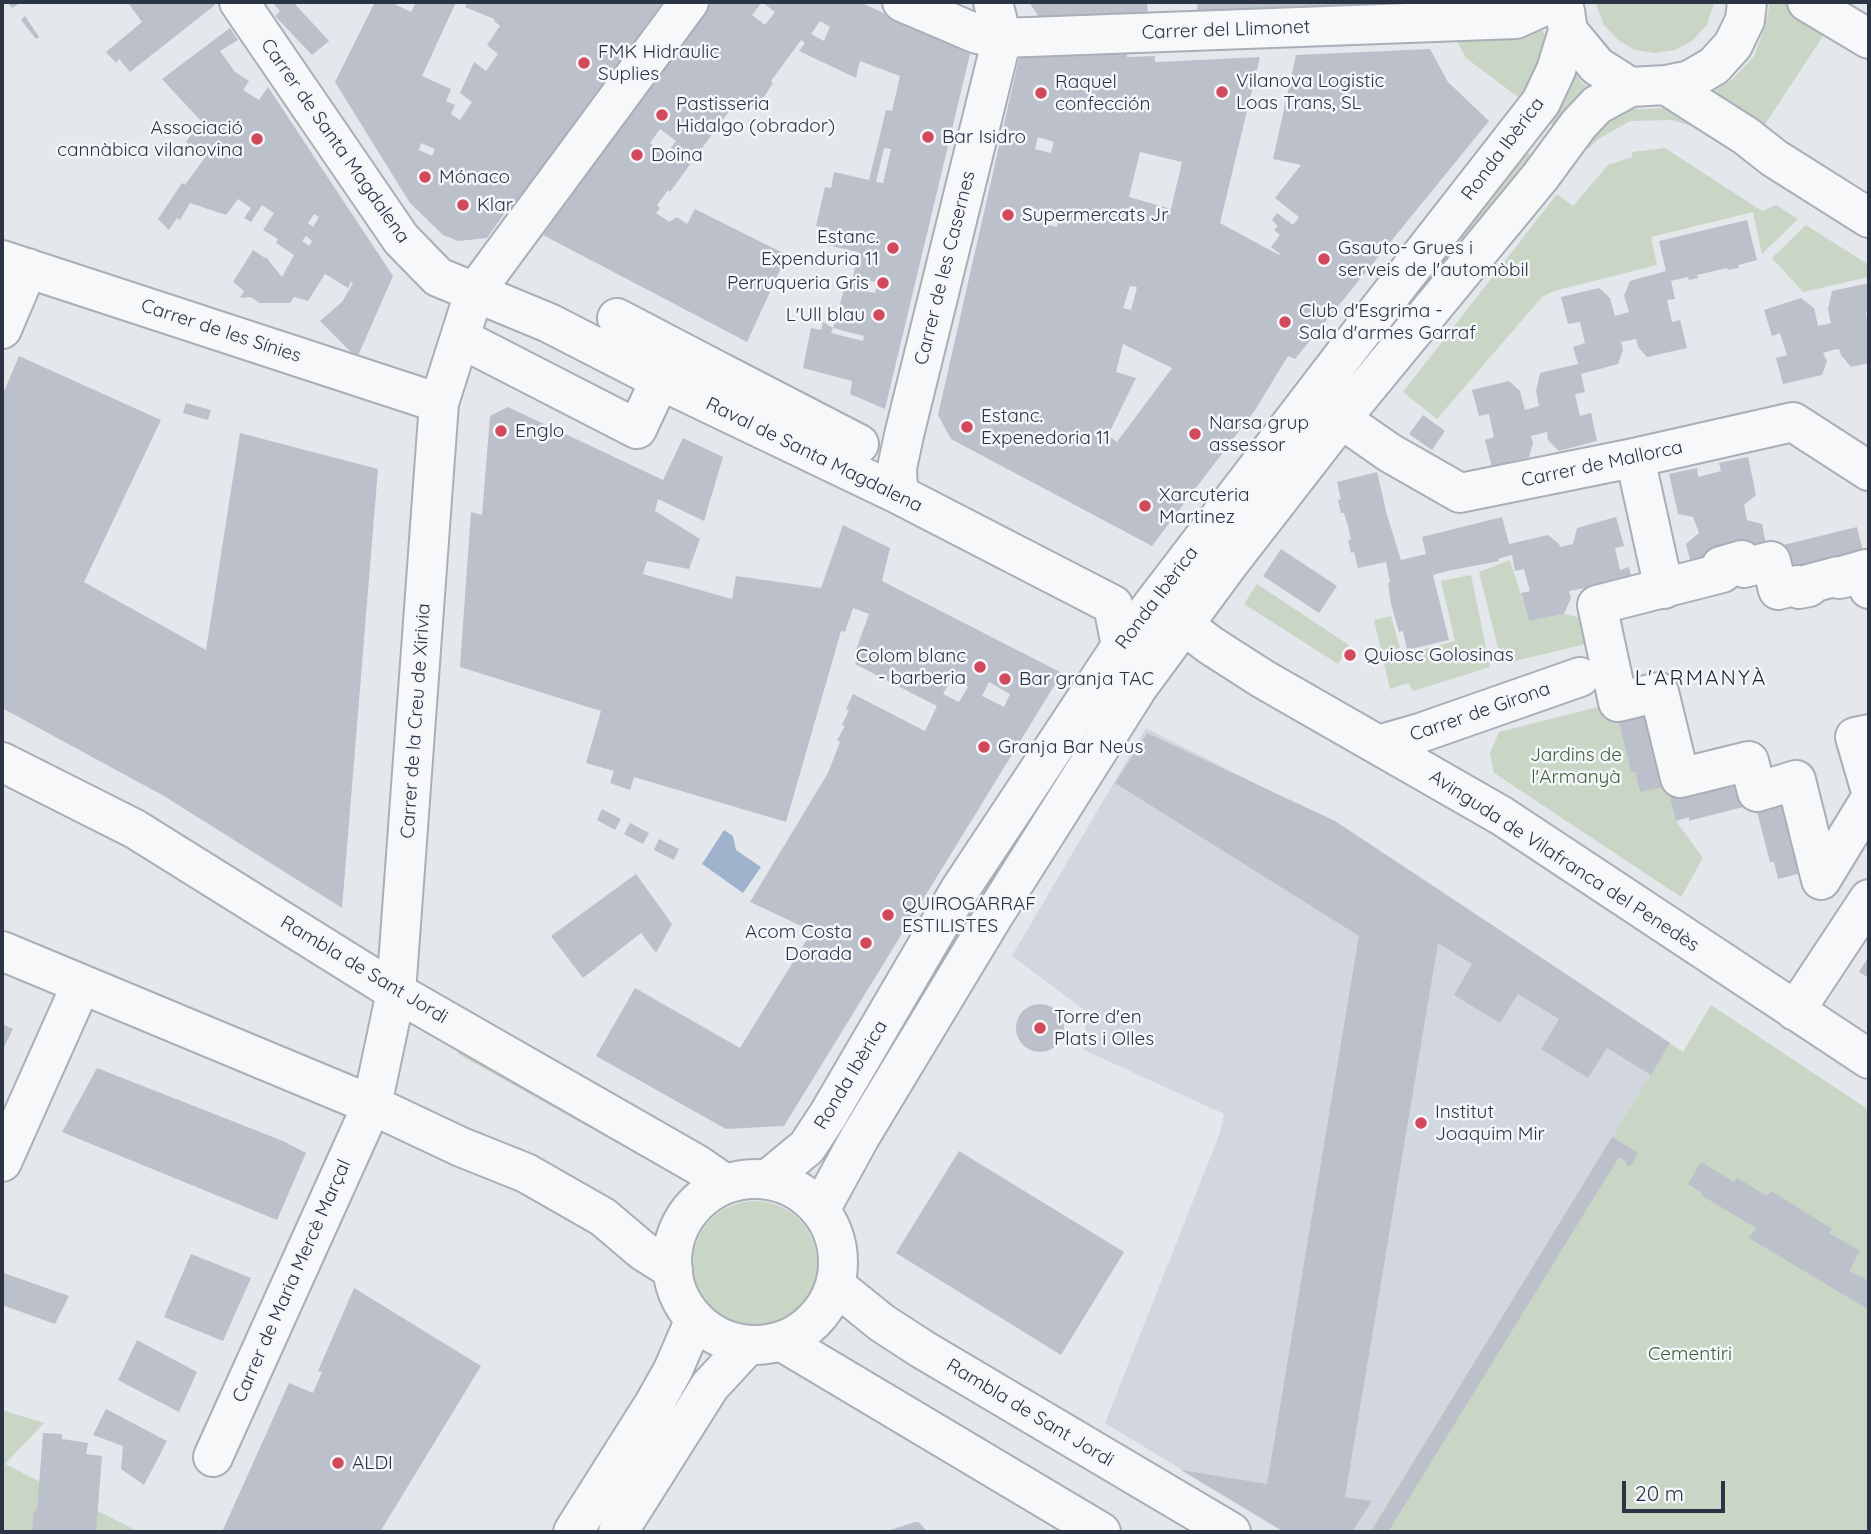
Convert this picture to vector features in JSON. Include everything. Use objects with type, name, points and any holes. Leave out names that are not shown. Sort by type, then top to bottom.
[{"type":"street","name":"Carrer de Santa Magdalena","points":[[239,2],[401,239],[438,277],[474,293]]},
{"type":"street","name":"Carrer de la Creu de Xirivia","points":[[372,1105],[396,992],[439,403],[474,293],[689,2]]},
{"type":"street","name":"Carrer del Llimonet","points":[[902,2],[977,34],[997,20],[1516,19],[1562,12]]},
{"type":"street","name":"Ronda Ibèrica","points":[[820,1210],[860,1137],[994,915],[1138,687],[1230,562],[1341,419],[1539,177],[1579,124],[1598,105],[1648,86],[1690,80],[1714,66],[1732,45],[1745,20],[1747,2]]},
{"type":"street","points":[[1807,2],[1869,39]]},
{"type":"street","points":[[1562,12],[1597,66],[1648,86],[1746,136],[1774,158],[1869,218]]},
{"type":"street","name":"Ronda Ibèrica","points":[[767,1180],[807,1147],[959,891],[1121,646],[1541,102],[1556,70],[1562,12]]},
{"type":"street","name":"Carrer de les Casernes","points":[[898,494],[897,468],[997,20]]},
{"type":"street","points":[[2,329],[15,264]]},
{"type":"street","name":"Carrer de les Sínies","points":[[15,264],[439,403]]},
{"type":"street","points":[[438,277],[439,292],[460,338],[638,429],[660,380]]},
{"type":"street","name":"Raval de Santa Magdalena","points":[[474,293],[549,323],[660,380],[715,388],[898,494],[1113,605],[1121,646]]},
{"type":"street","points":[[617,318],[715,388],[859,444]]},
{"type":"street","name":"Carrer de Mallorca","points":[[1341,419],[1390,453],[1460,493],[1793,422],[1869,471]]},
{"type":"street","points":[[1639,476],[1664,589]]},
{"type":"street","points":[[1869,589],[1866,569],[1848,574],[1849,577],[1839,579],[1838,576],[1808,584],[1809,587],[1799,589],[1798,585],[1778,590],[1771,561],[1744,568],[1742,560],[1721,566],[1722,573],[1597,605],[1618,702],[1659,692],[1680,778],[1749,761],[1757,792],[1796,780],[1821,880],[1869,801]]},
{"type":"street","name":"Avinguda de Vilafranca del Penedès","points":[[1184,625],[1263,679],[1502,816],[1869,1059]]},
{"type":"street","name":"Carrer de Girona","points":[[1378,746],[1580,677]]},
{"type":"street","points":[[1869,734],[1856,737],[1869,785]]},
{"type":"street","name":"Rambla de Sant Jordi","points":[[2,762],[135,829],[396,992],[724,1182]]},
{"type":"street","points":[[1796,1011],[1869,899]]},
{"type":"street","points":[[2,951],[372,1105],[461,1147],[526,1173],[603,1217],[643,1251],[673,1270]]},
{"type":"street","points":[[2,1162],[81,985]]},
{"type":"street","name":"Carrer de Maria Mercè Marçal","points":[[213,1457],[372,1105]]},
{"type":"street","points":[[618,1532],[710,1385],[766,1344],[805,1329],[820,1314],[835,1285],[838,1266],[834,1236],[820,1210],[796,1190],[767,1180],[724,1182],[701,1199],[685,1219],[675,1242],[673,1270],[683,1304],[695,1319],[719,1337],[766,1344],[1101,1532]]},
{"type":"street","name":"Rambla de Sant Jordi","points":[[835,1285],[881,1324],[1231,1532]]},
{"type":"street","points":[[573,1532],[654,1404],[673,1370],[695,1319]]},
{"type":"shaded area","name":"Institut Joaquim Mir","points":[[1146,728],[1335,821],[1670,1043],[1369,1532],[1284,1532],[1105,1423],[1220,1133],[1224,1114],[1084,1050],[1086,1011],[1012,956]]},
{"type":"green space","points":[[1595,2],[1715,2],[1706,26],[1693,40],[1675,50],[1655,53],[1635,50],[1618,40],[1604,25]]},
{"type":"green space","points":[[1770,2],[1783,2],[1827,30],[1762,129],[1712,93],[1734,78],[1754,56],[1765,27]]},
{"type":"green space","points":[[1542,28],[1545,36],[1541,58],[1522,100],[1466,58],[1453,33]]},
{"type":"green space","points":[[1572,68],[1583,84],[1594,89],[1558,129],[1547,120]]},
{"type":"green space","points":[[1675,108],[1744,150],[1739,155],[1702,130],[1672,120],[1630,121],[1597,140],[1588,149],[1584,146],[1605,121],[1631,109]]},
{"type":"green space","points":[[1665,148],[1762,211],[1776,205],[1798,219],[1762,254],[1753,212],[1651,237],[1657,265],[1554,291],[1542,297],[1437,419],[1403,392],[1557,194],[1573,206],[1608,165],[1632,157],[1632,152]]},
{"type":"green space","points":[[1522,149],[1533,157],[1219,543]]},
{"type":"green space","points":[[1806,225],[1869,265],[1869,277],[1803,292],[1772,258]]},
{"type":"green space","points":[[1510,560],[1529,621],[1564,614],[1581,618],[1586,644],[1502,664],[1479,572]]},
{"type":"green space","points":[[1471,575],[1490,667],[1413,691],[1408,683],[1390,689],[1374,620],[1391,616],[1402,655],[1455,641],[1441,581]]},
{"type":"green space","points":[[1257,584],[1349,645],[1338,664],[1244,604]]},
{"type":"green space","points":[[1109,692],[1119,698],[854,1119],[848,1115],[974,897]]},
{"type":"green space","name":"Jardins de l'Armanyà","points":[[1618,702],[1631,772],[1635,772],[1640,792],[1666,781],[1676,821],[1703,858],[1681,897],[1494,773],[1490,753],[1499,732]]},
{"type":"green space","name":"Cementiri","points":[[1711,1005],[1869,1110],[1869,1532],[1369,1532],[1670,1043],[1683,1052]]},
{"type":"green space","points":[[461,1045],[654,1155],[651,1162],[458,1054]]},
{"type":"green space","points":[[755,1201],[779,1206],[799,1219],[812,1239],[817,1263],[812,1287],[799,1307],[779,1320],[755,1325],[731,1320],[711,1307],[698,1287],[693,1263],[698,1239],[711,1219],[731,1206]]},
{"type":"green space","points":[[2,1410],[44,1423],[5,1464],[139,1532],[2,1532]]},
{"type":"water","points":[[724,830],[733,836],[736,850],[761,867],[743,893],[702,864]]},
{"type":"building","points":[[7,2],[22,2],[12,8]]},
{"type":"building","points":[[129,2],[213,2],[215,5],[130,72],[119,59],[116,63],[106,52],[142,22]]},
{"type":"building","points":[[272,2],[293,2],[329,41],[312,55],[275,16],[280,11]]},
{"type":"building","points":[[375,2],[390,2],[411,12],[416,2],[456,2],[422,76],[451,89],[446,101],[455,105],[451,114],[460,120],[472,102],[460,93],[474,62],[486,71],[498,54],[487,45],[500,26],[494,19],[465,7],[467,2],[663,2],[509,214],[506,211],[487,238],[458,241],[443,235],[410,203],[335,82]],"holes":[[[421,143],[435,149],[432,156],[419,150]]]},
{"type":"building","points":[[712,2],[762,2],[860,2],[970,54],[885,409],[850,394],[852,381],[803,368],[811,328],[821,330],[823,322],[833,328],[845,286],[851,287],[858,252],[818,243],[822,227],[816,226],[825,187],[831,188],[834,172],[869,180],[886,110],[892,111],[900,76],[860,61],[856,78],[799,51],[805,43],[801,40],[771,81],[773,83],[756,109],[740,96],[670,192],[668,190],[657,205],[660,208],[656,213],[669,222],[677,217],[687,224],[695,209],[787,255],[747,342],[543,235]],"holes":[[[762,2],[775,12],[765,25],[752,15]],[[820,21],[830,27],[824,41],[811,34]],[[660,129],[676,141],[666,155],[650,143]],[[884,148],[891,149],[883,183],[876,182]],[[871,281],[878,283],[875,293],[868,292]],[[833,328],[864,336],[863,341],[831,333]]]},
{"type":"building","points":[[1029,2],[1147,2],[1148,17],[1042,22]]},
{"type":"building","points":[[1198,2],[1399,2],[1400,6],[1196,14]]},
{"type":"building","points":[[25,16],[39,37],[36,39],[21,20]]},
{"type":"building","points":[[230,28],[238,40],[220,51],[235,72],[249,81],[243,90],[259,100],[268,87],[393,276],[357,358],[320,321],[342,302],[353,283],[351,282],[348,288],[325,274],[308,301],[294,297],[290,303],[259,303],[251,297],[240,298],[244,291],[233,282],[253,250],[266,257],[282,277],[294,255],[276,243],[278,239],[263,230],[274,213],[262,205],[251,222],[244,218],[251,208],[238,199],[226,215],[190,203],[180,220],[177,218],[169,230],[158,219],[182,183],[185,185],[206,156],[186,142],[201,121],[162,79]],"holes":[[[314,214],[319,217],[313,227],[308,223]],[[306,236],[312,241],[309,246],[302,241]]]},
{"type":"building","points":[[1430,49],[1448,82],[1489,121],[1295,359],[1288,356],[1255,410],[1152,546],[951,439],[938,415],[1019,58],[1127,51],[1127,57],[1155,56],[1155,62],[1260,57],[1220,223],[1279,255],[1271,247],[1280,235],[1274,230],[1278,226],[1272,220],[1277,213],[1293,225],[1299,217],[1275,198],[1301,165],[1273,159],[1296,55]],"holes":[[[1038,137],[1054,142],[1051,153],[1035,149]],[[1140,152],[1182,162],[1171,209],[1129,197]],[[1048,213],[1059,216],[1057,227],[1046,224]],[[1130,286],[1137,287],[1131,310],[1123,308]],[[1123,344],[1172,368],[1117,442],[1108,435],[1136,378],[1116,372]]]},
{"type":"building","points":[[1747,220],[1757,260],[1738,265],[1739,268],[1697,275],[1698,278],[1689,280],[1688,277],[1671,281],[1675,299],[1667,300],[1672,322],[1680,320],[1687,348],[1647,357],[1638,347],[1636,339],[1621,342],[1623,350],[1618,364],[1581,374],[1585,392],[1575,394],[1580,416],[1591,413],[1597,441],[1559,451],[1548,440],[1547,432],[1531,436],[1533,443],[1529,457],[1492,467],[1485,440],[1494,437],[1489,414],[1479,416],[1472,390],[1509,381],[1520,391],[1525,410],[1539,406],[1536,391],[1540,373],[1578,364],[1573,347],[1585,343],[1580,322],[1568,324],[1561,297],[1599,288],[1610,298],[1615,316],[1629,312],[1624,296],[1630,281],[1666,271],[1659,241]]},
{"type":"building","points":[[1869,283],[1869,312],[1866,313],[1869,363],[1851,367],[1839,349],[1833,350],[1823,353],[1827,361],[1822,375],[1783,384],[1776,358],[1787,355],[1780,333],[1772,336],[1764,310],[1801,298],[1814,308],[1818,326],[1831,323],[1828,309],[1832,291]]},
{"type":"building","points":[[19,356],[161,420],[84,582],[206,650],[240,433],[378,469],[342,908],[164,796],[2,708],[2,396]]},
{"type":"building","points":[[186,403],[211,410],[208,420],[183,413]]},
{"type":"building","points":[[508,407],[663,480],[683,438],[723,457],[704,521],[658,499],[655,511],[700,539],[689,569],[647,561],[643,574],[732,599],[736,576],[821,588],[843,525],[890,548],[882,581],[1062,673],[784,1126],[726,1129],[596,1056],[635,988],[740,1048],[812,931],[750,902],[828,773],[840,742],[837,740],[845,726],[842,725],[849,710],[846,709],[853,694],[925,731],[937,706],[855,664],[859,655],[855,653],[869,614],[853,608],[845,632],[841,631],[786,822],[634,777],[630,790],[610,783],[614,771],[586,763],[601,711],[460,667],[471,512],[482,515],[490,416]],"holes":[[[952,677],[968,687],[959,702],[943,694]],[[989,682],[1010,694],[1004,707],[982,696]]]},
{"type":"building","points":[[1423,415],[1445,431],[1432,450],[1409,434]]},
{"type":"building","points":[[1748,457],[1756,495],[1744,505],[1747,520],[1762,524],[1767,549],[1857,527],[1865,559],[1808,584],[1771,561],[1695,580],[1686,544],[1699,533],[1693,517],[1678,514],[1669,474],[1697,468],[1698,477],[1721,471],[1719,463]]},
{"type":"building","points":[[1377,472],[1401,560],[1426,554],[1422,537],[1502,517],[1509,544],[1548,535],[1560,547],[1573,544],[1577,528],[1616,517],[1624,546],[1615,548],[1620,570],[1629,567],[1636,595],[1587,595],[1585,588],[1569,591],[1571,598],[1564,614],[1529,621],[1521,593],[1530,591],[1524,569],[1515,571],[1512,555],[1498,559],[1499,561],[1433,575],[1449,640],[1407,650],[1403,631],[1399,632],[1391,604],[1386,562],[1358,568],[1354,552],[1351,553],[1348,526],[1338,500],[1341,499],[1337,482]]},
{"type":"building","points":[[1281,549],[1337,586],[1319,613],[1263,576]]},
{"type":"building","points":[[1659,692],[1680,778],[1796,780],[1818,869],[1778,879],[1774,862],[1770,862],[1756,808],[1747,806],[1689,821],[1689,817],[1676,821],[1667,786],[1640,792],[1635,772],[1631,772],[1619,722],[1623,721],[1618,702]]},
{"type":"building","points":[[1147,733],[1335,821],[1670,1043],[1651,1075],[1607,1048],[1588,1078],[1541,1049],[1559,1019],[1518,994],[1500,1023],[1454,995],[1472,964],[1438,943],[1345,1497],[1372,1501],[1352,1532],[1284,1532],[1181,1470],[1267,1484],[1359,936],[1115,783]]},
{"type":"building","points":[[602,809],[621,819],[615,830],[597,820]]},
{"type":"building","points":[[630,823],[649,833],[643,844],[624,834]]},
{"type":"building","points":[[659,839],[679,849],[674,860],[654,850]]},
{"type":"building","points":[[636,874],[672,924],[656,953],[641,933],[583,978],[551,936]]},
{"type":"building","points":[[1869,956],[1869,978],[1859,972]]},
{"type":"building","name":"Torre d'en Plats i Olles","points":[[1040,1004],[1049,1005],[1057,1011],[1063,1019],[1063,1037],[1057,1045],[1049,1051],[1040,1052],[1031,1051],[1023,1045],[1017,1037],[1016,1028],[1017,1019],[1023,1011],[1031,1005]]},
{"type":"building","points":[[2,1024],[13,1029],[2,1051]]},
{"type":"building","points":[[97,1068],[283,1141],[306,1153],[277,1220],[62,1132]]},
{"type":"building","points":[[1612,1137],[1638,1153],[1630,1167],[1619,1157],[1388,1532],[1371,1532]]},
{"type":"building","points":[[959,1151],[1124,1252],[1061,1355],[896,1253]]},
{"type":"building","points":[[1701,1162],[1734,1182],[1737,1178],[1767,1196],[1771,1191],[1832,1229],[1829,1233],[1860,1251],[1849,1271],[1869,1281],[1869,1310],[1749,1238],[1756,1228],[1701,1195],[1702,1193],[1688,1184]]},
{"type":"building","points":[[191,1254],[251,1278],[223,1341],[164,1317]]},
{"type":"building","points":[[4,1273],[69,1296],[55,1324],[2,1305]]},
{"type":"building","name":"ALDI","points":[[354,1288],[481,1366],[380,1532],[222,1532],[289,1383],[313,1393],[322,1372],[318,1371]]},
{"type":"building","points":[[137,1340],[197,1372],[179,1412],[118,1380]]},
{"type":"building","points":[[106,1409],[167,1441],[144,1485],[121,1469],[123,1446],[93,1435]]},
{"type":"building","points":[[43,1433],[62,1434],[62,1439],[88,1443],[86,1454],[102,1456],[96,1532],[32,1532],[34,1511],[37,1511]]},
{"type":"building","points":[[915,1522],[919,1522],[927,1532],[884,1532]]},
{"type":"place","name":"FMK Hidraulic Suplies","points":[[584,63]]},
{"type":"place","name":"Vilanova Logistic Loas Trans, SL","points":[[1222,92]]},
{"type":"place","name":"Raquel confección","points":[[1041,93]]},
{"type":"place","name":"Pastisseria Hidalgo (obrador)","points":[[662,115]]},
{"type":"place","name":"Bar Isidro","points":[[928,137]]},
{"type":"place","name":"Associació cannàbica vilanovina","points":[[257,139]]},
{"type":"place","name":"Doina","points":[[637,155]]},
{"type":"place","name":"Mónaco","points":[[425,177]]},
{"type":"place","name":"Klar","points":[[463,205]]},
{"type":"place","name":"Supermercats Jr","points":[[1008,215]]},
{"type":"place","name":"Estanc. Expenduria 11","points":[[893,248]]},
{"type":"place","name":"Gsauto- Grues i serveis de l'automòbil","points":[[1324,259]]},
{"type":"place","name":"Perruqueria Gris","points":[[883,283]]},
{"type":"place","name":"L'Ull blau","points":[[879,315]]},
{"type":"place","name":"Club d'Esgrima - Sala d'armes Garraf","points":[[1285,322]]},
{"type":"place","name":"Estanc. Expenedoria 11","points":[[967,427]]},
{"type":"place","name":"Englo","points":[[501,431]]},
{"type":"place","name":"Narsa grup assessor","points":[[1195,434]]},
{"type":"place","name":"Xarcuteria Martinez","points":[[1145,506]]},
{"type":"place","name":"Quiosc Golosinas","points":[[1350,655]]},
{"type":"place","name":"Colom blanc - barberia","points":[[980,667]]},
{"type":"place","name":"Bar granja TAC","points":[[1005,679]]},
{"type":"place","name":"Granja Bar Neus","points":[[984,747]]},
{"type":"place","name":"QUIROGARRAF ESTILISTES","points":[[888,915]]},
{"type":"place","name":"Acom Costa Dorada","points":[[866,943]]},
{"type":"place","name":"Torre d'en Plats i Olles","points":[[1040,1028]]},
{"type":"place","name":"Institut Joaquim Mir","points":[[1421,1123]]},
{"type":"place","name":"ALDI","points":[[338,1463]]},
{"type":"district","name":"L'ARMANYÀ","points":[[1701,679]]}]
